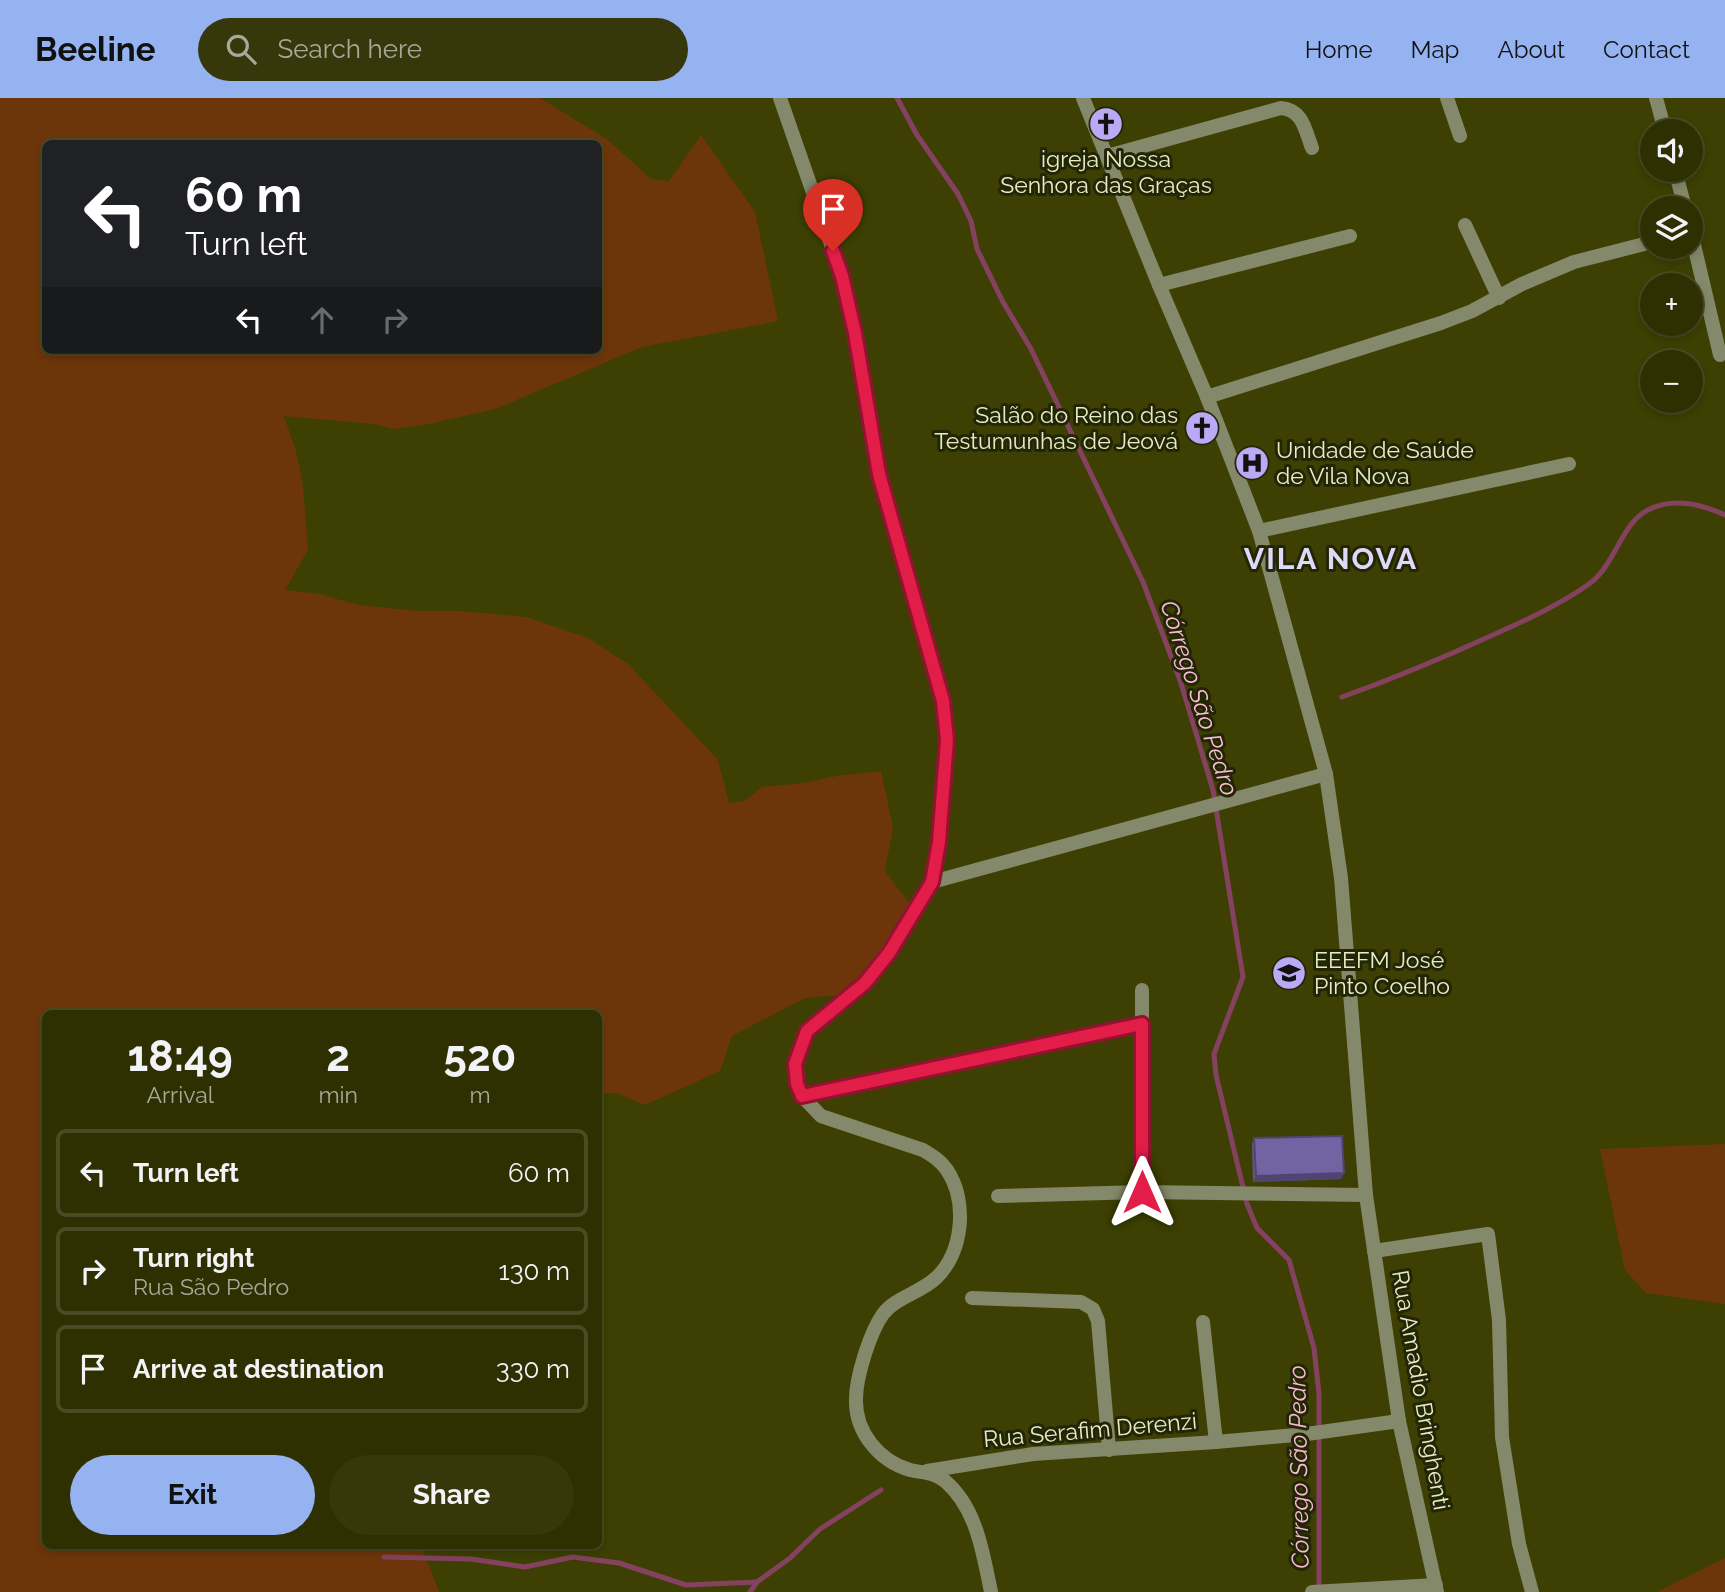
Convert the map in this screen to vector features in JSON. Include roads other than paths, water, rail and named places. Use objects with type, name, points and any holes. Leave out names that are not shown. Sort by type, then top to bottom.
[{"type":"street","points":[[780,98],[842,276],[855,333],[879,474],[943,701],[947,740],[939,842],[932,882],[889,953],[865,983],[807,1031],[795,1064],[797,1084],[802,1096],[821,1116],[923,1150],[938,1158],[955,1186],[960,1223],[951,1258],[934,1280],[895,1303],[884,1313],[869,1342],[856,1399],[862,1430],[872,1445],[894,1462],[910,1469],[927,1471],[944,1481],[966,1509],[982,1548],[991,1592]]},
{"type":"street","name":"Rua Amadio Bringhenti","points":[[1083,98],[1208,397],[1259,531],[1326,774],[1342,878],[1366,1195],[1399,1421],[1436,1589]]},
{"type":"street","points":[[1447,98],[1460,136]]},
{"type":"street","points":[[1656,98],[1662,119]]},
{"type":"street","points":[[1107,156],[1281,108],[1295,110],[1300,115],[1312,148]]},
{"type":"street","points":[[1465,225],[1499,298]]},
{"type":"street","points":[[1159,285],[1350,236]]},
{"type":"street","points":[[1208,397],[1441,323],[1574,262],[1640,245]]},
{"type":"street","points":[[1698,259],[1720,355]]},
{"type":"street","points":[[1259,531],[1569,464]]},
{"type":"street","points":[[932,882],[1326,774]]},
{"type":"street","points":[[1142,990],[1142,1192]]},
{"type":"street","points":[[802,1096],[1142,1024]]},
{"type":"street","points":[[998,1196],[1142,1192],[1366,1195]]},
{"type":"street","points":[[1374,1251],[1488,1234],[1499,1320],[1502,1437],[1519,1544],[1532,1592]]},
{"type":"street","points":[[972,1298],[1081,1302],[1093,1309],[1098,1321],[1109,1450]]},
{"type":"street","name":"Rua Serafim Derenzi","points":[[1203,1322],[1216,1442]]},
{"type":"street","name":"Rua Serafim Derenzi","points":[[927,1471],[1033,1454],[1307,1434],[1399,1421]]},
{"type":"street","points":[[1312,1592],[1436,1589]]},
{"type":"waterway","name":"Córrego São Pedro","points":[[897,98],[917,135],[958,194],[971,221],[977,249],[1003,302],[1031,349],[1143,582],[1181,683],[1213,790],[1243,977],[1214,1054],[1216,1075],[1247,1204],[1257,1228],[1289,1260],[1314,1348],[1319,1394],[1319,1592]]},
{"type":"waterway","points":[[1342,697],[1457,651],[1567,598],[1598,576],[1624,534],[1639,516],[1648,510],[1677,503],[1706,508],[1725,515]]},
{"type":"waterway","points":[[750,1592],[757,1582],[790,1558],[820,1529],[881,1490]]},
{"type":"waterway","points":[[384,1557],[471,1559],[525,1567],[573,1557],[619,1563],[686,1585],[757,1582]]},
{"type":"place","name":"igreja Nossa Senhora das Graças","points":[[1106,124]]},
{"type":"place","name":"Salão do Reino das Testumunhas de Jeová","points":[[1202,428]]},
{"type":"place","name":"Unidade de Saúde de Vila Nova","points":[[1252,463]]},
{"type":"place","name":"EEEFM José Pinto Coelho","points":[[1289,973]]},
{"type":"district","name":"VILA NOVA","points":[[1331,559]]}]
